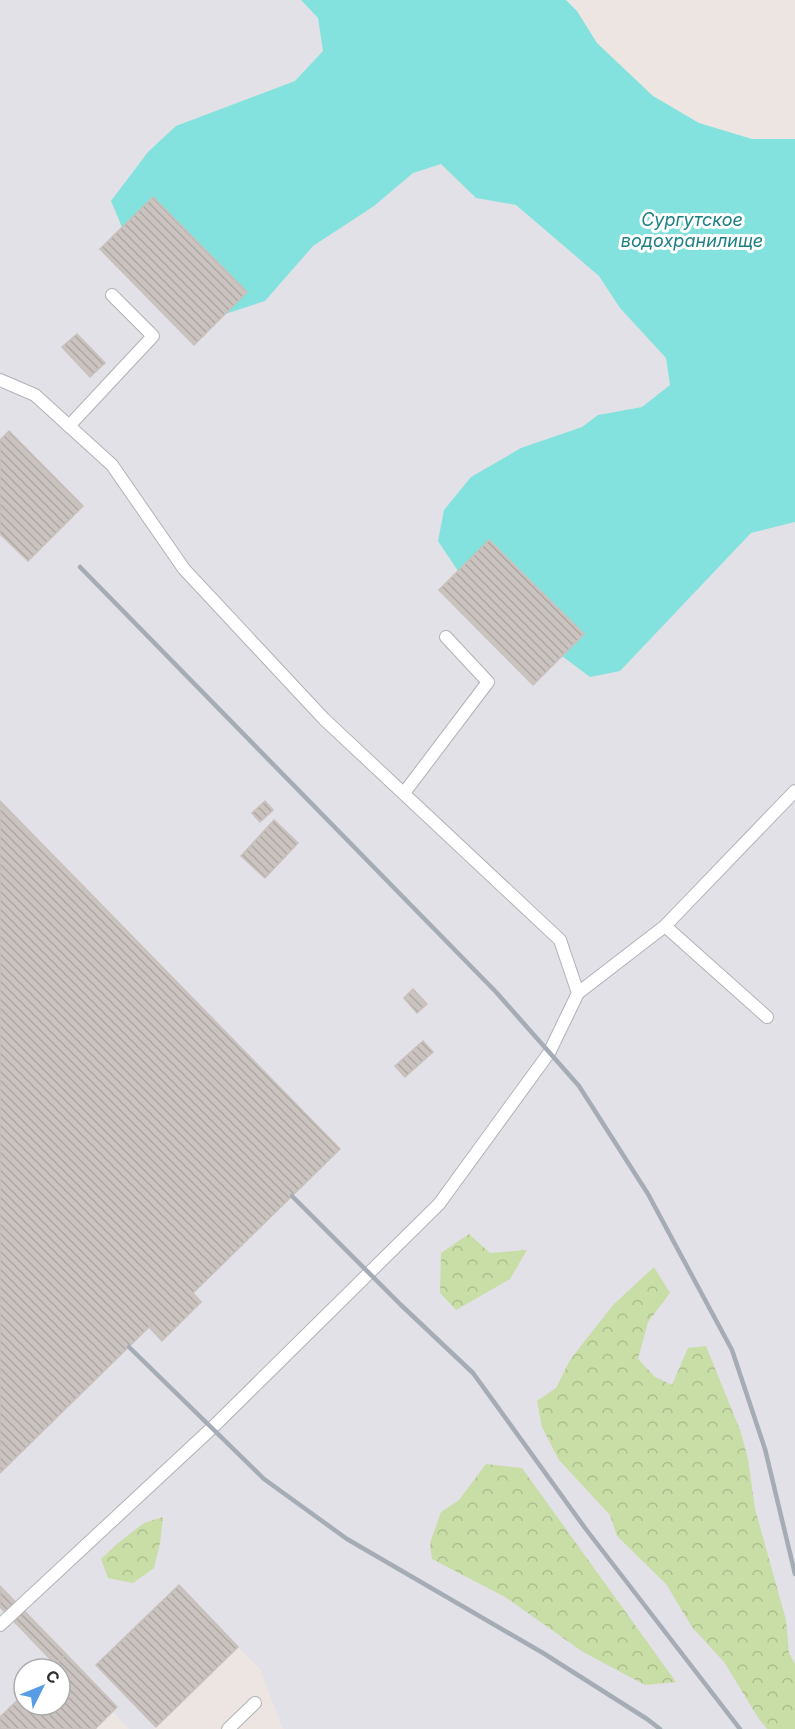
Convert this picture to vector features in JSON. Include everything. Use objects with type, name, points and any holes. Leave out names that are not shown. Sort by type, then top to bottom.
[{"type":"lane","points":[[69,426],[153,336],[112,295]]},
{"type":"lane","points":[[0,380],[35,395],[112,465],[184,569],[324,719],[560,940],[578,993]]},
{"type":"lane","points":[[404,793],[489,682],[446,636]]},
{"type":"lane","points":[[0,1625],[213,1427],[439,1204],[549,1053],[578,993],[664,926],[795,791]]},
{"type":"lane","points":[[664,926],[767,1017]]},
{"type":"lane","points":[[228,1729],[255,1703]]},
{"type":"shaded area","points":[[0,0],[301,0],[318,18],[324,51],[295,81],[254,96],[122,226],[153,197],[247,292],[226,313],[265,301],[313,246],[374,206],[413,173],[441,164],[476,198],[516,205],[599,276],[620,308],[666,358],[670,385],[642,407],[598,415],[582,427],[521,448],[489,540],[620,671],[751,533],[795,522],[795,1729],[283,1729],[260,1669],[238,1647],[153,1729],[129,1729],[113,1712],[95,1729],[0,1729]]},
{"type":"green space","points":[[469,1234],[490,1253],[527,1250],[510,1279],[456,1310],[440,1293],[441,1253]]},
{"type":"green space","points":[[654,1267],[670,1293],[648,1322],[638,1359],[655,1377],[672,1385],[688,1348],[706,1346],[740,1430],[748,1459],[755,1509],[786,1620],[789,1653],[795,1664],[795,1729],[767,1729],[724,1662],[692,1627],[666,1584],[617,1536],[610,1515],[559,1460],[542,1427],[537,1401],[556,1388],[570,1360],[613,1305]]},
{"type":"green space","points":[[486,1464],[522,1468],[676,1682],[645,1685],[583,1652],[505,1597],[432,1559],[430,1543],[441,1512],[459,1500]]},
{"type":"green space","points":[[163,1517],[154,1568],[133,1583],[108,1578],[101,1559],[144,1523]]},
{"type":"water","name":"Сургутское водохранилище","points":[[301,0],[566,0],[577,11],[597,43],[653,96],[699,123],[752,139],[795,139],[795,522],[751,533],[620,671],[590,677],[562,656],[583,634],[490,540],[458,571],[438,541],[444,510],[471,477],[521,448],[582,427],[598,415],[642,407],[670,385],[666,358],[620,308],[599,276],[516,205],[476,198],[441,164],[413,173],[374,206],[313,246],[265,301],[225,314],[247,292],[153,197],[122,227],[111,201],[148,152],[176,126],[295,81],[323,51],[318,18]]},
{"type":"building","points":[[153,197],[247,292],[194,345],[100,249]]},
{"type":"building","points":[[77,334],[105,363],[90,377],[62,347]]},
{"type":"building","points":[[9,431],[83,506],[28,561],[0,534],[0,440]]},
{"type":"building","points":[[489,540],[584,634],[533,685],[439,590]]},
{"type":"building","points":[[0,801],[340,1149],[193,1293],[201,1302],[162,1341],[149,1327],[0,1473]]},
{"type":"building","points":[[265,801],[273,810],[260,822],[252,813]]},
{"type":"building","points":[[274,820],[298,843],[265,878],[241,856]]},
{"type":"building","points":[[413,989],[427,1004],[417,1013],[404,998]]},
{"type":"building","points":[[423,1041],[433,1052],[405,1077],[395,1066]]},
{"type":"building","points":[[179,1585],[238,1647],[156,1727],[96,1665]]},
{"type":"building","points":[[0,1586],[66,1654],[63,1657],[48,1657],[0,1607]]},
{"type":"building","points":[[72,1660],[117,1707],[95,1729],[0,1729],[0,1717],[12,1706],[12,1717],[72,1717]]},
{"type":"railway","points":[[80,567],[496,992],[579,1086],[648,1194],[732,1350],[765,1449],[795,1574]]},
{"type":"railway","points":[[292,1196],[473,1373],[585,1528],[740,1729]]},
{"type":"railway","points":[[129,1347],[264,1479],[347,1539],[543,1653],[660,1729]]}]
